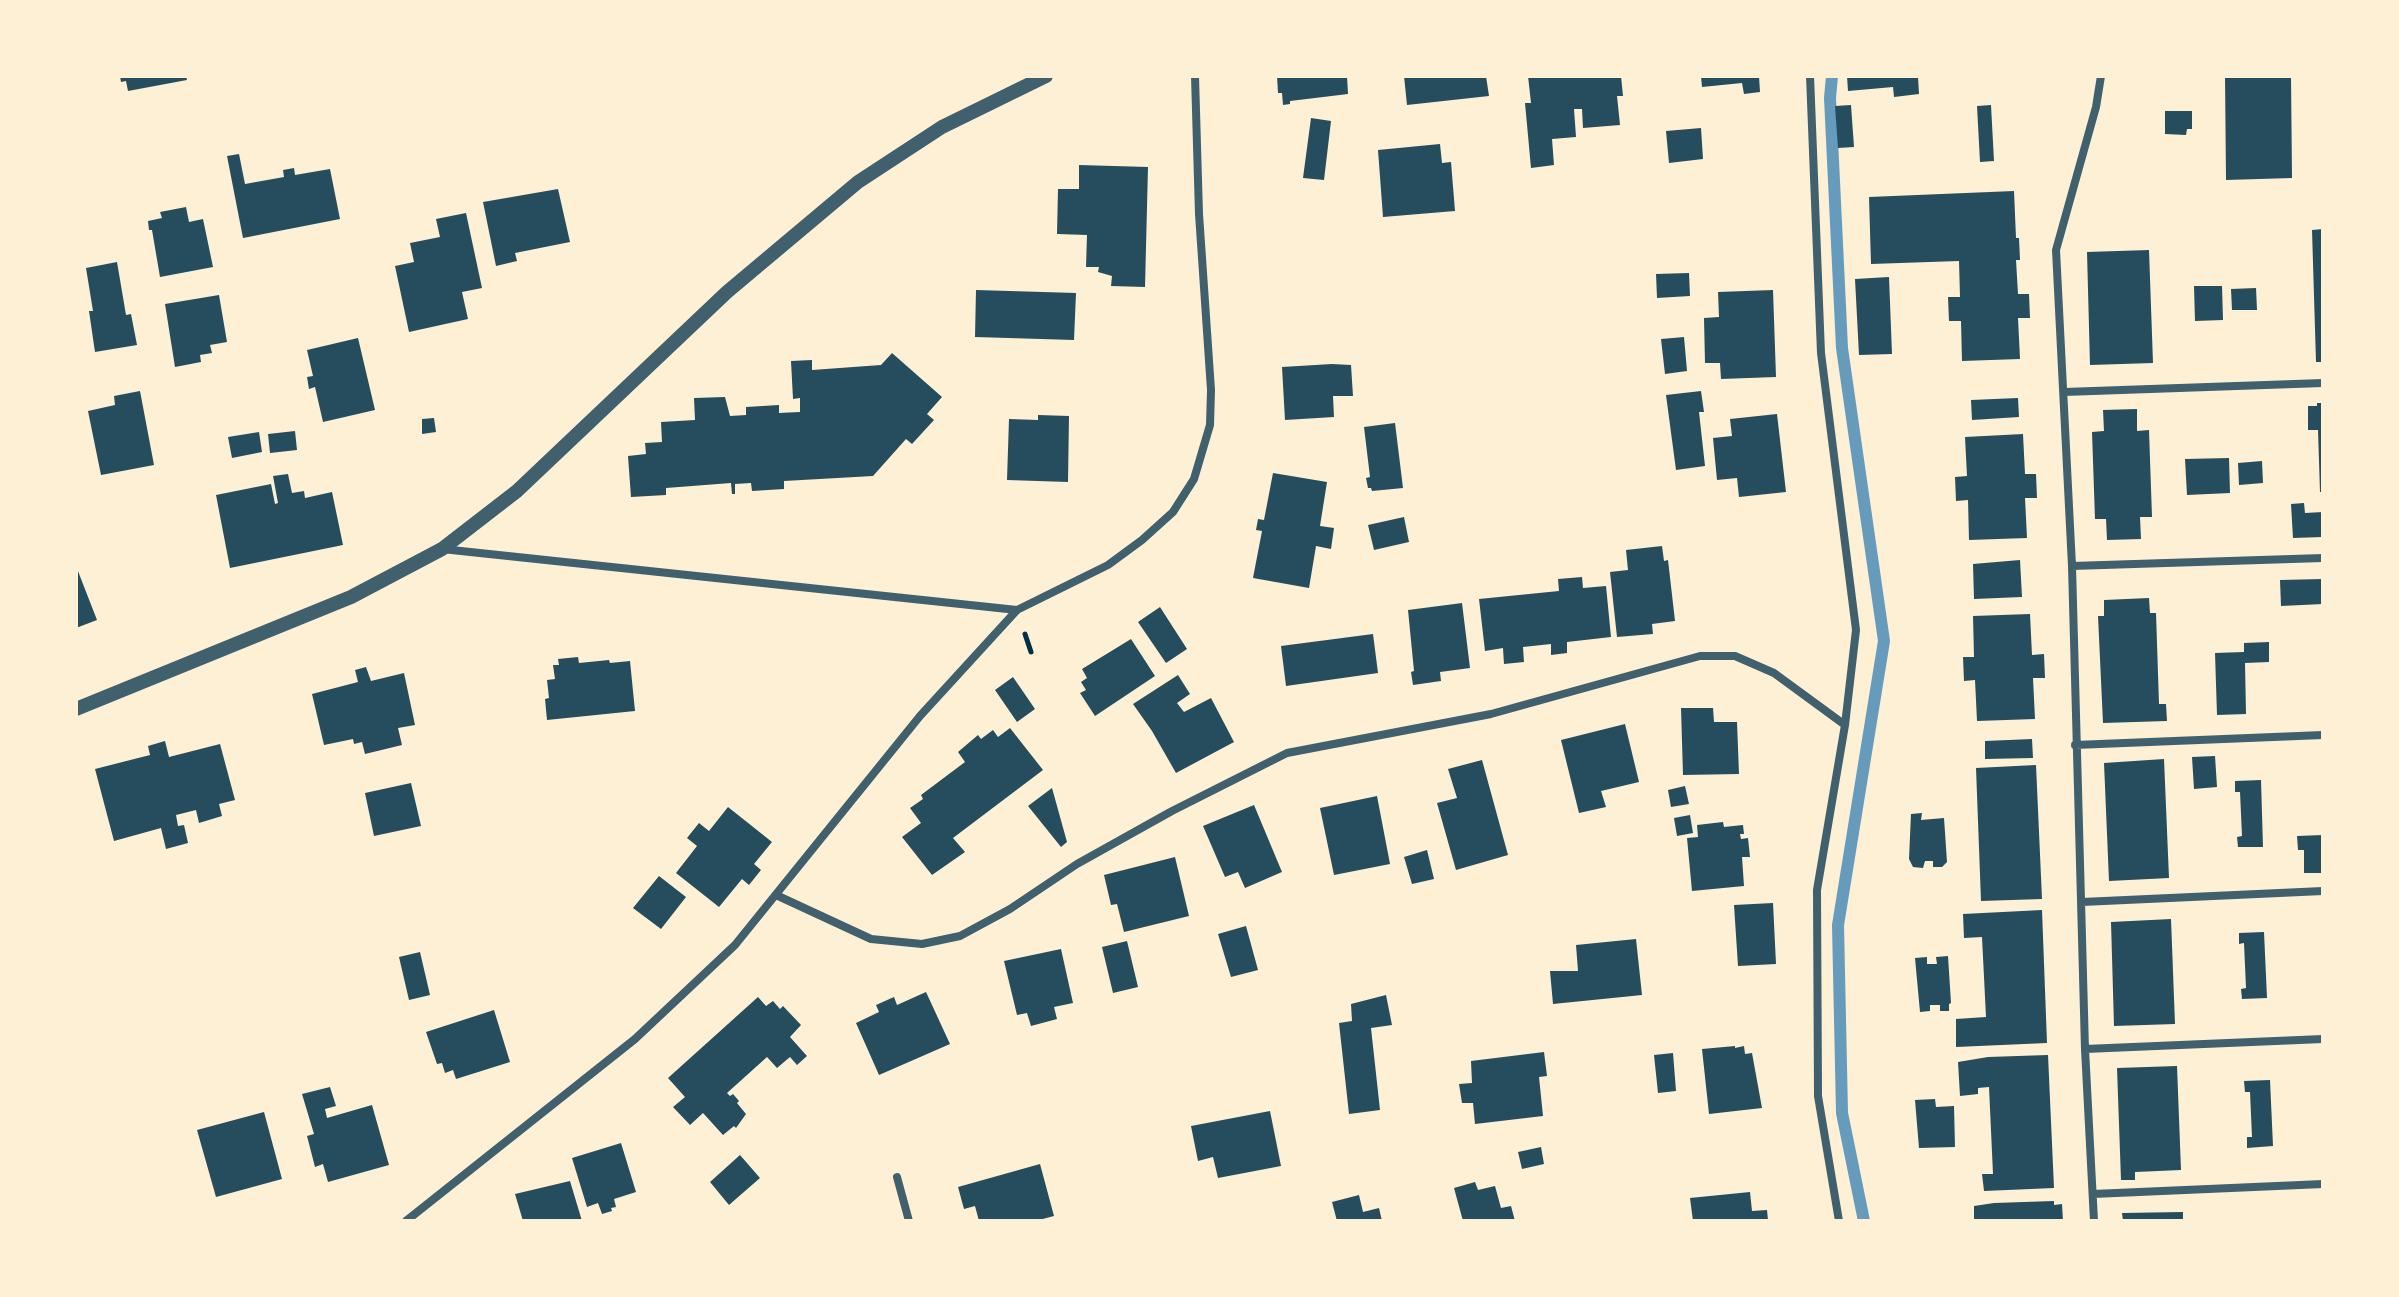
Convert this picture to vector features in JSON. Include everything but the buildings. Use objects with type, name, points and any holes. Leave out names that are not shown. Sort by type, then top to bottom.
[{"type":"street","points":[[76,709],[351,597],[442,549],[517,491],[727,292],[858,182],[942,127],[1046,76]]},
{"type":"street","points":[[406,1221],[635,1039],[735,945],[920,716],[1017,610],[1108,565],[1173,512],[1194,479],[1210,425],[1211,390],[1199,214],[1195,76]]},
{"type":"street","points":[[1810,76],[1821,353],[1856,630],[1845,725],[1817,890],[1818,1096],[1839,1221]]},
{"type":"street","points":[[2094,1221],[2085,1049],[2072,566],[2056,250],[2096,107],[2101,76]]},
{"type":"street","points":[[2064,392],[2323,383]]},
{"type":"street","points":[[442,549],[1017,610]]},
{"type":"street","points":[[2072,566],[2323,558]]},
{"type":"street","points":[[776,895],[871,939],[922,944],[960,936],[1010,909],[1077,864],[1172,811],[1287,753],[1491,714],[1700,656],[1735,656],[1774,673],[1845,725]]},
{"type":"street","points":[[2075,745],[2323,735]]},
{"type":"street","points":[[2082,902],[2323,891]]},
{"type":"street","points":[[2085,1049],[2323,1039]]},
{"type":"street","points":[[897,1177],[909,1221]]},
{"type":"street","points":[[2093,1194],[2323,1184]]},
{"type":"waterway","points":[[1832,76],[1830,98],[1842,348],[1884,641],[1838,925],[1842,1113],[1864,1221]]}]
